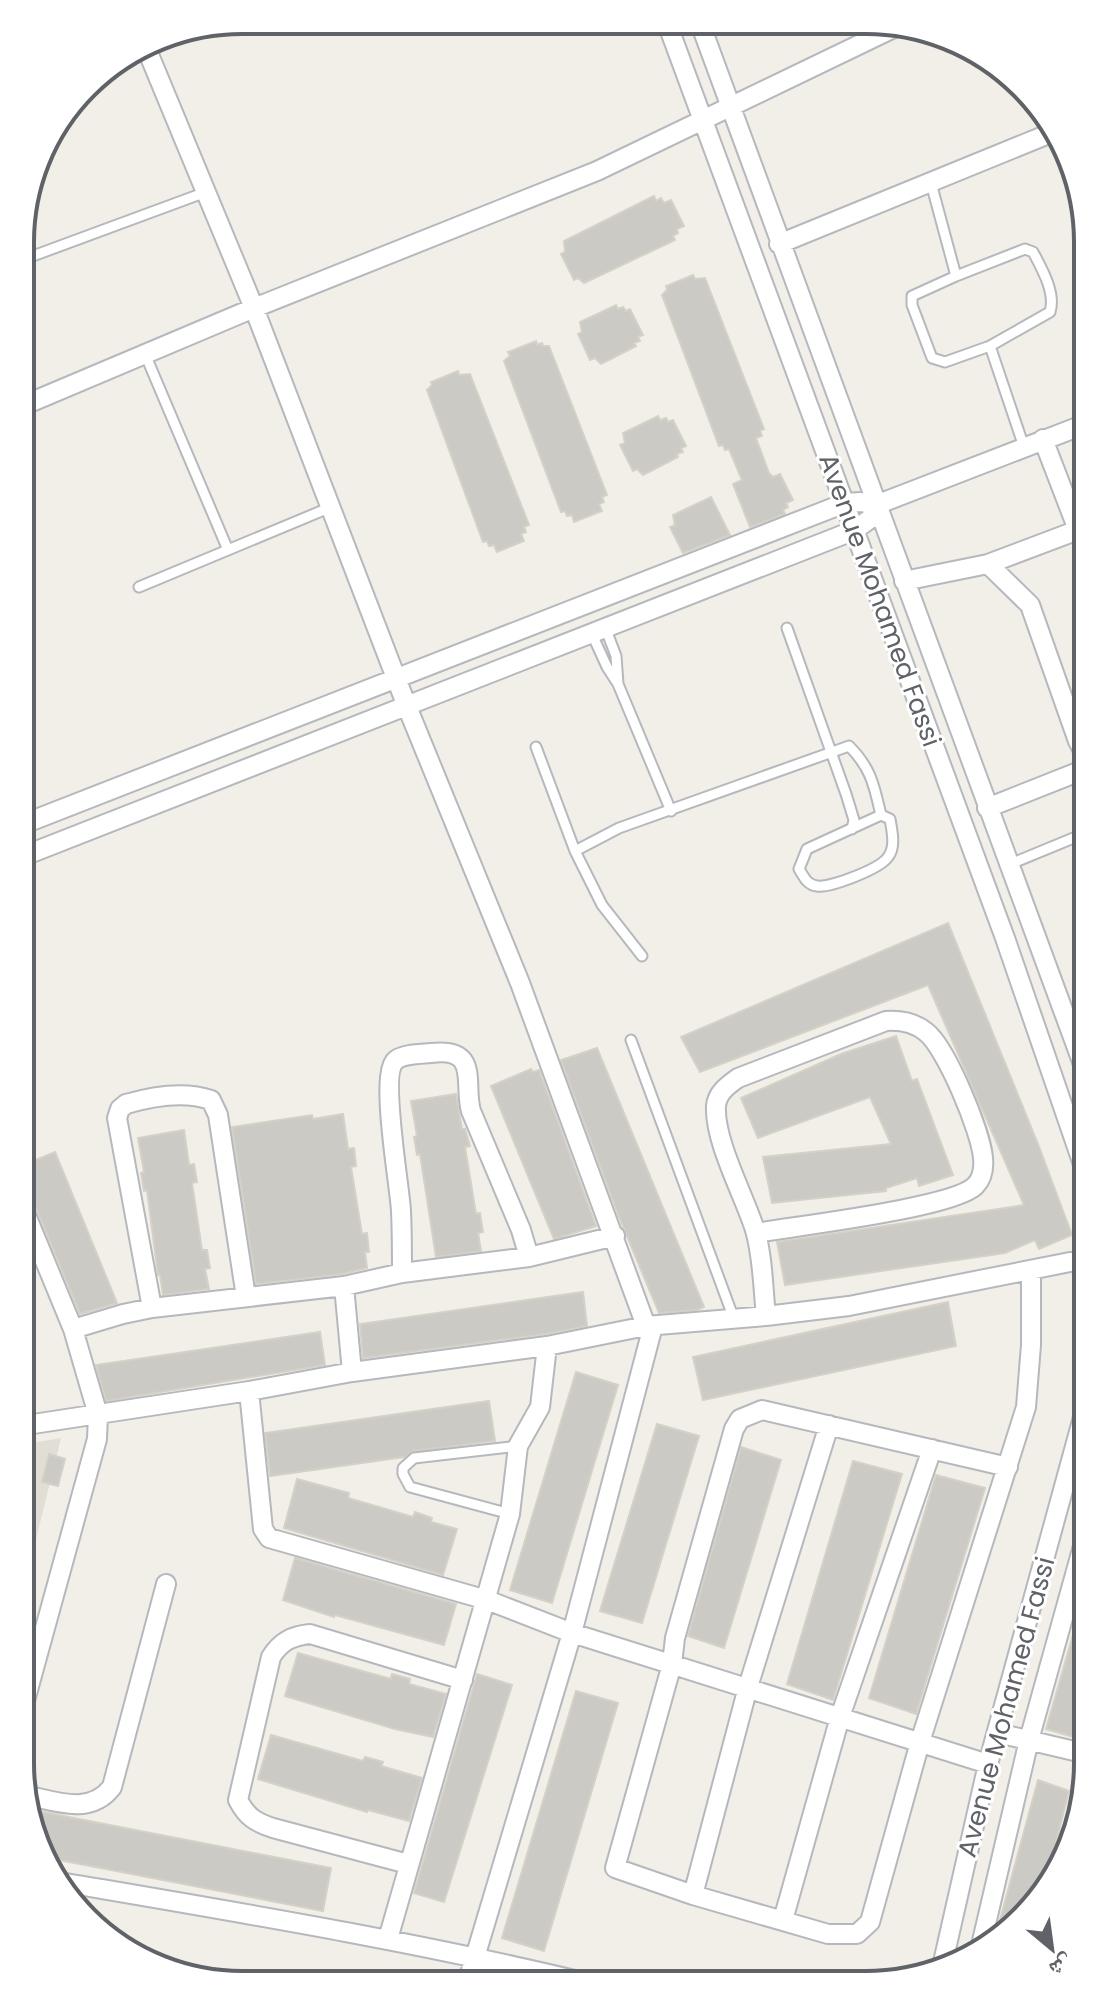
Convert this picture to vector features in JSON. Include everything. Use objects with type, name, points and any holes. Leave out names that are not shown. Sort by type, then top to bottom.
[{"type":"street","name":"Avenue Mohamed Fassi","points":[[671,34],[1047,1054],[1074,1136]]},
{"type":"street","name":"Avenue Mohamed Fassi","points":[[704,34],[1074,1041]]},
{"type":"street","points":[[34,401],[254,308],[597,171],[881,34]]},
{"type":"street","points":[[149,55],[254,308],[406,704],[520,983],[650,1326],[572,1633],[471,1971]]},
{"type":"street","points":[[779,244],[1045,136]]},
{"type":"street","points":[[34,820],[845,503],[876,505],[1074,428]]},
{"type":"street","points":[[1043,439],[1074,516]]},
{"type":"street","points":[[34,852],[855,530],[871,518],[876,505]]},
{"type":"street","points":[[904,581],[988,564],[1074,540]]},
{"type":"street","points":[[988,564],[1030,605],[1074,730]]},
{"type":"street","points":[[987,808],[1074,774]]},
{"type":"street","points":[[756,1233],[947,1201],[976,1185],[982,1175],[983,1158],[977,1135],[947,1060],[937,1042],[926,1032],[901,1020],[886,1021],[738,1078],[720,1094],[716,1102],[716,1115],[756,1233],[766,1316]]},
{"type":"street","points":[[402,1273],[401,1210],[390,1112],[391,1068],[395,1061],[403,1058],[435,1053],[457,1057],[470,1073],[468,1097],[471,1111],[521,1230],[529,1257]]},
{"type":"street","points":[[152,1308],[117,1118],[126,1104],[170,1096],[196,1095],[211,1100],[218,1115],[246,1297]]},
{"type":"street","points":[[34,1234],[73,1329],[98,1415],[97,1439],[34,1668]]},
{"type":"street","points":[[73,1329],[112,1316],[152,1308],[344,1286],[402,1273],[529,1257],[615,1236]]},
{"type":"street","points":[[34,1424],[352,1372],[547,1346],[650,1326],[849,1306],[1074,1262]]},
{"type":"street","points":[[1008,1467],[762,1410],[740,1419],[734,1429],[675,1638],[672,1664],[615,1868],[693,1895],[828,1934],[857,1934],[870,1922],[920,1742],[1008,1467],[1026,1407],[1031,1345],[1031,1270]]},
{"type":"street","points":[[344,1286],[352,1372]]},
{"type":"street","points":[[388,1939],[510,1514],[518,1446],[540,1407],[547,1346]]},
{"type":"street","points":[[249,1391],[263,1529],[269,1538],[487,1600],[572,1633],[988,1764]]},
{"type":"street","points":[[693,1895],[748,1687],[829,1425]]},
{"type":"street","points":[[783,1920],[840,1717],[932,1449]]},
{"type":"street","name":"Avenue Mohamed Fassi","points":[[945,1955],[988,1764],[1074,1451]]},
{"type":"street","name":"Avenue Mohamed Fassi","points":[[984,1934],[1029,1740],[1074,1578]]},
{"type":"street","points":[[37,1798],[77,1806],[95,1802],[112,1787],[166,1584]]},
{"type":"street","points":[[408,1864],[273,1828],[256,1822],[246,1814],[238,1800],[271,1657],[278,1646],[293,1636],[310,1634],[463,1680]]},
{"type":"street","points":[[998,1733],[1074,1751]]},
{"type":"street","points":[[73,1884],[388,1939],[537,1971]]},
{"type":"lane","points":[[931,183],[956,276]]},
{"type":"lane","points":[[34,256],[206,192]]},
{"type":"lane","points":[[1030,249],[1052,298],[1050,312],[990,346],[945,362],[932,358],[911,300],[915,293],[1030,249]]},
{"type":"lane","points":[[990,346],[1024,447]]},
{"type":"lane","points":[[145,354],[228,550]]},
{"type":"lane","points":[[139,587],[331,507]]},
{"type":"lane","points":[[787,628],[851,809],[852,829]]},
{"type":"lane","points":[[598,629],[607,667],[618,684],[671,811]]},
{"type":"lane","points":[[575,851],[619,828],[849,746],[862,760],[876,785],[881,815]]},
{"type":"lane","points":[[536,747],[575,851],[602,905],[642,956]]},
{"type":"lane","points":[[881,815],[890,819],[893,842],[888,857],[875,868],[835,883],[818,887],[807,883],[799,869],[807,849],[852,829],[881,815]]},
{"type":"lane","points":[[1008,865],[1074,838]]},
{"type":"lane","points":[[631,1040],[734,1319]]},
{"type":"lane","points":[[510,1514],[410,1487],[403,1468],[414,1458],[518,1446]]},
{"type":"shaded area","points":[[61,1438],[34,1547],[34,1443]]},
{"type":"building","points":[[654,196],[656,201],[661,198],[664,203],[671,200],[684,226],[677,229],[678,233],[673,236],[675,240],[584,283],[578,278],[574,280],[561,254],[565,252],[564,241]]},
{"type":"building","points":[[693,275],[695,279],[705,278],[764,429],[760,431],[762,436],[756,438],[769,473],[773,477],[780,474],[793,500],[786,503],[785,514],[750,527],[733,484],[742,480],[729,449],[719,446],[662,295],[667,290],[666,286]]},
{"type":"building","points":[[616,305],[618,309],[630,309],[643,335],[638,337],[640,341],[634,343],[636,346],[601,364],[595,358],[590,360],[578,334],[582,332],[580,322]]},
{"type":"building","points":[[536,341],[537,345],[542,343],[549,346],[607,495],[602,497],[604,502],[599,504],[602,511],[574,522],[572,515],[561,512],[504,361],[510,356],[508,352]]},
{"type":"building","points":[[458,371],[459,375],[470,374],[529,525],[524,527],[526,532],[521,534],[524,541],[497,552],[494,545],[483,542],[427,390],[431,382]]},
{"type":"building","points":[[658,416],[660,420],[673,420],[686,446],[681,448],[683,452],[677,454],[678,457],[643,475],[637,469],[633,471],[620,445],[625,443],[623,433]]},
{"type":"building","points":[[711,497],[730,535],[683,553],[670,527],[675,525],[673,515]]},
{"type":"building","points":[[948,923],[1072,1235],[1039,1249],[1035,1240],[1005,1253],[785,1285],[777,1242],[1024,1205],[928,985],[700,1072],[681,1037]]},
{"type":"building","points":[[896,1036],[912,1081],[917,1079],[953,1175],[919,1186],[917,1178],[886,1188],[886,1191],[772,1203],[763,1157],[891,1144],[870,1097],[758,1138],[741,1098],[841,1054]]},
{"type":"building","points":[[597,1048],[704,1307],[697,1310],[659,1313],[619,1217],[561,1060]]},
{"type":"building","points":[[531,1069],[533,1072],[539,1070],[596,1226],[554,1239],[491,1086]]},
{"type":"building","points":[[456,1094],[462,1129],[465,1129],[470,1146],[465,1147],[476,1214],[480,1213],[483,1232],[478,1233],[481,1251],[436,1257],[420,1154],[417,1155],[414,1137],[417,1136],[411,1101]]},
{"type":"building","points":[[343,1114],[348,1149],[354,1148],[356,1166],[351,1167],[362,1234],[367,1233],[367,1268],[256,1284],[232,1127],[312,1115],[313,1119]]},
{"type":"building","points":[[184,1130],[189,1165],[194,1164],[197,1182],[192,1183],[202,1250],[207,1250],[210,1268],[205,1269],[209,1289],[163,1295],[147,1190],[144,1191],[141,1173],[144,1172],[138,1138]]},
{"type":"building","points":[[55,1152],[117,1303],[80,1314],[34,1203],[34,1161]]},
{"type":"building","points":[[583,1292],[587,1326],[363,1358],[360,1324]]},
{"type":"building","points":[[948,1302],[956,1346],[703,1400],[693,1357]]},
{"type":"building","points":[[320,1332],[325,1365],[106,1401],[96,1365]]},
{"type":"building","points":[[576,1372],[618,1385],[552,1603],[510,1590]]},
{"type":"building","points":[[489,1401],[495,1441],[413,1451],[404,1457],[270,1476],[265,1433]]},
{"type":"building","points":[[657,1424],[699,1436],[642,1623],[600,1611]]},
{"type":"building","points":[[741,1447],[781,1460],[724,1648],[688,1636]]},
{"type":"building","points":[[49,1454],[65,1459],[58,1486],[42,1482]]},
{"type":"building","points":[[853,1461],[902,1474],[833,1700],[787,1684]]},
{"type":"building","points":[[936,1475],[985,1488],[916,1714],[869,1698]]},
{"type":"building","points":[[297,1479],[349,1493],[348,1498],[413,1517],[415,1512],[432,1518],[431,1522],[457,1529],[443,1575],[284,1528]]},
{"type":"building","points":[[295,1558],[456,1604],[444,1645],[334,1617],[283,1600]]},
{"type":"building","points":[[1074,1631],[1074,1737],[1046,1729]]},
{"type":"building","points":[[298,1653],[391,1679],[392,1674],[410,1679],[409,1684],[446,1694],[433,1737],[395,1729],[285,1696]]},
{"type":"building","points":[[477,1674],[512,1685],[444,1902],[414,1893]]},
{"type":"building","points":[[576,1691],[618,1703],[544,1951],[502,1938]]},
{"type":"building","points":[[271,1735],[363,1761],[365,1757],[383,1762],[381,1766],[422,1778],[409,1821],[367,1812],[258,1779]]},
{"type":"building","points":[[1038,1780],[1069,1791],[1054,1852],[1031,1890],[999,1922]]},
{"type":"building","points":[[43,1812],[331,1868],[323,1911],[58,1860],[42,1818]]}]
